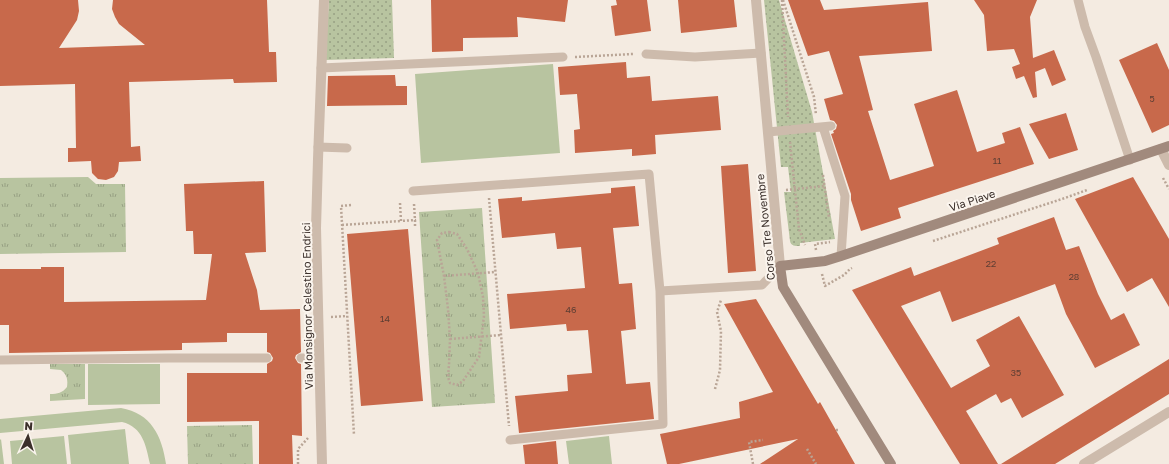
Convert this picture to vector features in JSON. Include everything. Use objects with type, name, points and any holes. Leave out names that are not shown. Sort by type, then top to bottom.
[{"type":"main road","name":"Via Piave","points":[[780,266],[825,261],[1165,148]]},
{"type":"main road","name":"Corso Tre Novembre","points":[[780,266],[783,287],[891,464]]},
{"type":"street","name":"Via Monsignor Celestino Endrici","points":[[322,464],[316,228],[324,0]]},
{"type":"street","name":"Corso Tre Novembre","points":[[756,0],[780,266]]},
{"type":"street","points":[[1165,148],[1169,165]]},
{"type":"street","points":[[1084,464],[1169,412]]},
{"type":"lane","points":[[1078,0],[1085,27],[1130,160]]},
{"type":"lane","points":[[646,54],[694,57],[760,53]]},
{"type":"lane","points":[[321,68],[563,57]]},
{"type":"lane","points":[[768,132],[827,126],[845,196],[841,256]]},
{"type":"lane","points":[[318,147],[347,148]]},
{"type":"lane","points":[[413,191],[649,174],[660,291],[663,424],[510,440]]},
{"type":"lane","points":[[660,291],[762,285],[780,266]]},
{"type":"lane","points":[[0,360],[267,358]]},
{"type":"lane","points":[[301,358],[319,358]]},
{"type":"path","points":[[563,57],[646,54]]},
{"type":"path","points":[[1158,173],[1163,178],[1169,189]]},
{"type":"path","points":[[784,191],[842,184]]},
{"type":"path","points":[[488,186],[509,426]]},
{"type":"path","points":[[929,243],[1092,188]]},
{"type":"path","points":[[400,203],[401,221]]},
{"type":"path","points":[[350,206],[341,206],[354,435]]},
{"type":"path","points":[[414,212],[415,228]]},
{"type":"path","points":[[342,225],[415,220]]},
{"type":"path","points":[[449,232],[457,234],[467,249],[478,273],[483,297],[484,316],[479,357],[463,381],[456,385],[450,382],[448,377],[450,338],[444,276],[437,240],[442,233],[449,232]]},
{"type":"path","points":[[815,244],[832,242]]},
{"type":"path","points":[[825,286],[844,275],[850,269],[857,267]]},
{"type":"path","points":[[444,276],[495,272]]},
{"type":"path","points":[[715,389],[720,370],[721,331],[717,312],[721,300],[726,297]]},
{"type":"path","points":[[331,317],[347,316]]},
{"type":"path","points":[[450,338],[501,334]]},
{"type":"path","points":[[753,464],[749,442],[763,440]]},
{"type":"path","points":[[807,449],[816,464]]},
{"type":"green space","points":[[329,0],[392,0],[394,58],[325,60]]},
{"type":"green space","points":[[764,0],[779,0],[812,112],[835,239],[800,243],[800,246],[792,245],[790,241],[784,192],[791,192],[788,167],[781,167]]},
{"type":"green space","points":[[553,64],[560,153],[421,163],[415,74]]},
{"type":"green space","points":[[88,177],[96,184],[125,184],[126,252],[0,254],[0,178]]},
{"type":"green space","points":[[482,208],[495,403],[432,407],[419,212]]},
{"type":"green space","points":[[50,364],[85,364],[85,399],[50,401],[50,394],[62,392],[67,387],[67,377],[61,370],[50,369]]},
{"type":"green space","points":[[88,364],[160,364],[160,404],[88,405]]},
{"type":"green space","points":[[121,408],[140,415],[153,427],[162,444],[166,464],[150,464],[145,444],[139,433],[135,428],[122,422],[0,433],[0,419]]},
{"type":"green space","points":[[252,425],[253,464],[188,464],[187,426]]},
{"type":"green space","points":[[125,429],[129,464],[71,464],[68,435]]},
{"type":"green space","points":[[64,436],[67,464],[12,464],[10,441]]},
{"type":"green space","points":[[609,436],[612,464],[569,464],[566,441]]},
{"type":"green space","points":[[1,439],[4,464],[0,464]]},
{"type":"building","points":[[0,0],[78,0],[79,11],[77,20],[59,48],[145,45],[119,24],[112,9],[113,0],[267,0],[269,52],[276,52],[277,82],[234,83],[233,79],[129,82],[131,147],[140,146],[141,161],[119,162],[118,171],[114,177],[106,180],[98,179],[92,173],[91,161],[68,162],[68,148],[76,148],[75,84],[0,86]]},
{"type":"building","points":[[431,0],[568,0],[565,22],[517,17],[518,37],[463,38],[463,51],[432,52]]},
{"type":"building","points":[[616,0],[647,0],[651,31],[615,36],[611,6],[617,5]]},
{"type":"building","points":[[678,0],[734,0],[737,27],[681,33]]},
{"type":"building","points":[[788,0],[820,0],[824,10],[928,2],[932,51],[859,56],[873,110],[868,111],[890,180],[934,166],[914,104],[957,90],[977,152],[1005,143],[1002,133],[1020,127],[1034,164],[898,208],[901,218],[861,231],[851,200],[851,194],[831,134],[834,133],[833,131],[836,129],[837,125],[834,121],[830,120],[824,99],[843,94],[829,51],[808,56]]},
{"type":"building","points":[[974,0],[1037,0],[1030,17],[1033,58],[1054,50],[1066,80],[1052,86],[1045,68],[1035,72],[1037,97],[1033,98],[1024,76],[1016,79],[1012,67],[1020,64],[1014,49],[987,51],[984,15]]},
{"type":"building","points":[[1157,43],[1169,70],[1169,125],[1152,133],[1119,60]]},
{"type":"building","points":[[626,62],[627,78],[650,76],[652,101],[718,96],[721,130],[655,135],[656,154],[632,156],[632,149],[575,153],[574,130],[580,129],[577,94],[560,95],[558,67]]},
{"type":"building","points":[[395,75],[396,86],[407,86],[407,105],[327,106],[328,76]]},
{"type":"building","points":[[1066,113],[1078,150],[1049,159],[1029,124]]},
{"type":"building","points":[[748,164],[756,271],[728,273],[721,166]]},
{"type":"building","points":[[1133,177],[1169,239],[1169,307],[1152,278],[1127,292],[1075,199]]},
{"type":"building","points":[[264,181],[266,252],[245,253],[257,290],[260,310],[300,309],[301,352],[296,355],[295,358],[298,363],[301,364],[302,436],[292,435],[293,464],[259,464],[259,421],[187,422],[187,373],[267,373],[267,364],[272,361],[273,358],[270,353],[267,352],[267,333],[227,333],[227,342],[182,343],[182,350],[9,353],[9,325],[0,325],[0,269],[41,269],[41,267],[64,267],[64,302],[206,300],[212,254],[194,254],[193,231],[186,231],[184,184]]},
{"type":"building","points":[[635,186],[639,226],[613,228],[619,284],[632,283],[636,329],[621,331],[626,384],[650,382],[654,419],[519,433],[515,396],[568,391],[567,375],[592,373],[588,330],[567,331],[566,324],[510,329],[507,294],[585,288],[581,247],[557,249],[555,233],[502,238],[498,199],[522,197],[522,201],[611,193],[611,188]]},
{"type":"building","points":[[1054,217],[1066,250],[1079,246],[1098,294],[1111,320],[1124,313],[1140,345],[1095,368],[1066,314],[1055,284],[952,322],[940,291],[901,306],[951,388],[990,366],[976,340],[1019,316],[1064,395],[1022,418],[1011,398],[1001,403],[996,394],[966,411],[998,464],[960,464],[852,290],[911,267],[914,276],[999,244],[997,238]]},
{"type":"building","points":[[408,229],[423,401],[361,406],[347,234]]},
{"type":"building","points":[[756,299],[818,404],[820,402],[855,464],[760,464],[798,439],[679,464],[667,464],[660,434],[740,418],[739,402],[773,392],[724,304]]},
{"type":"building","points":[[1169,359],[1169,394],[1055,464],[1001,464]]},
{"type":"building","points":[[556,441],[558,464],[525,464],[523,445]]}]
